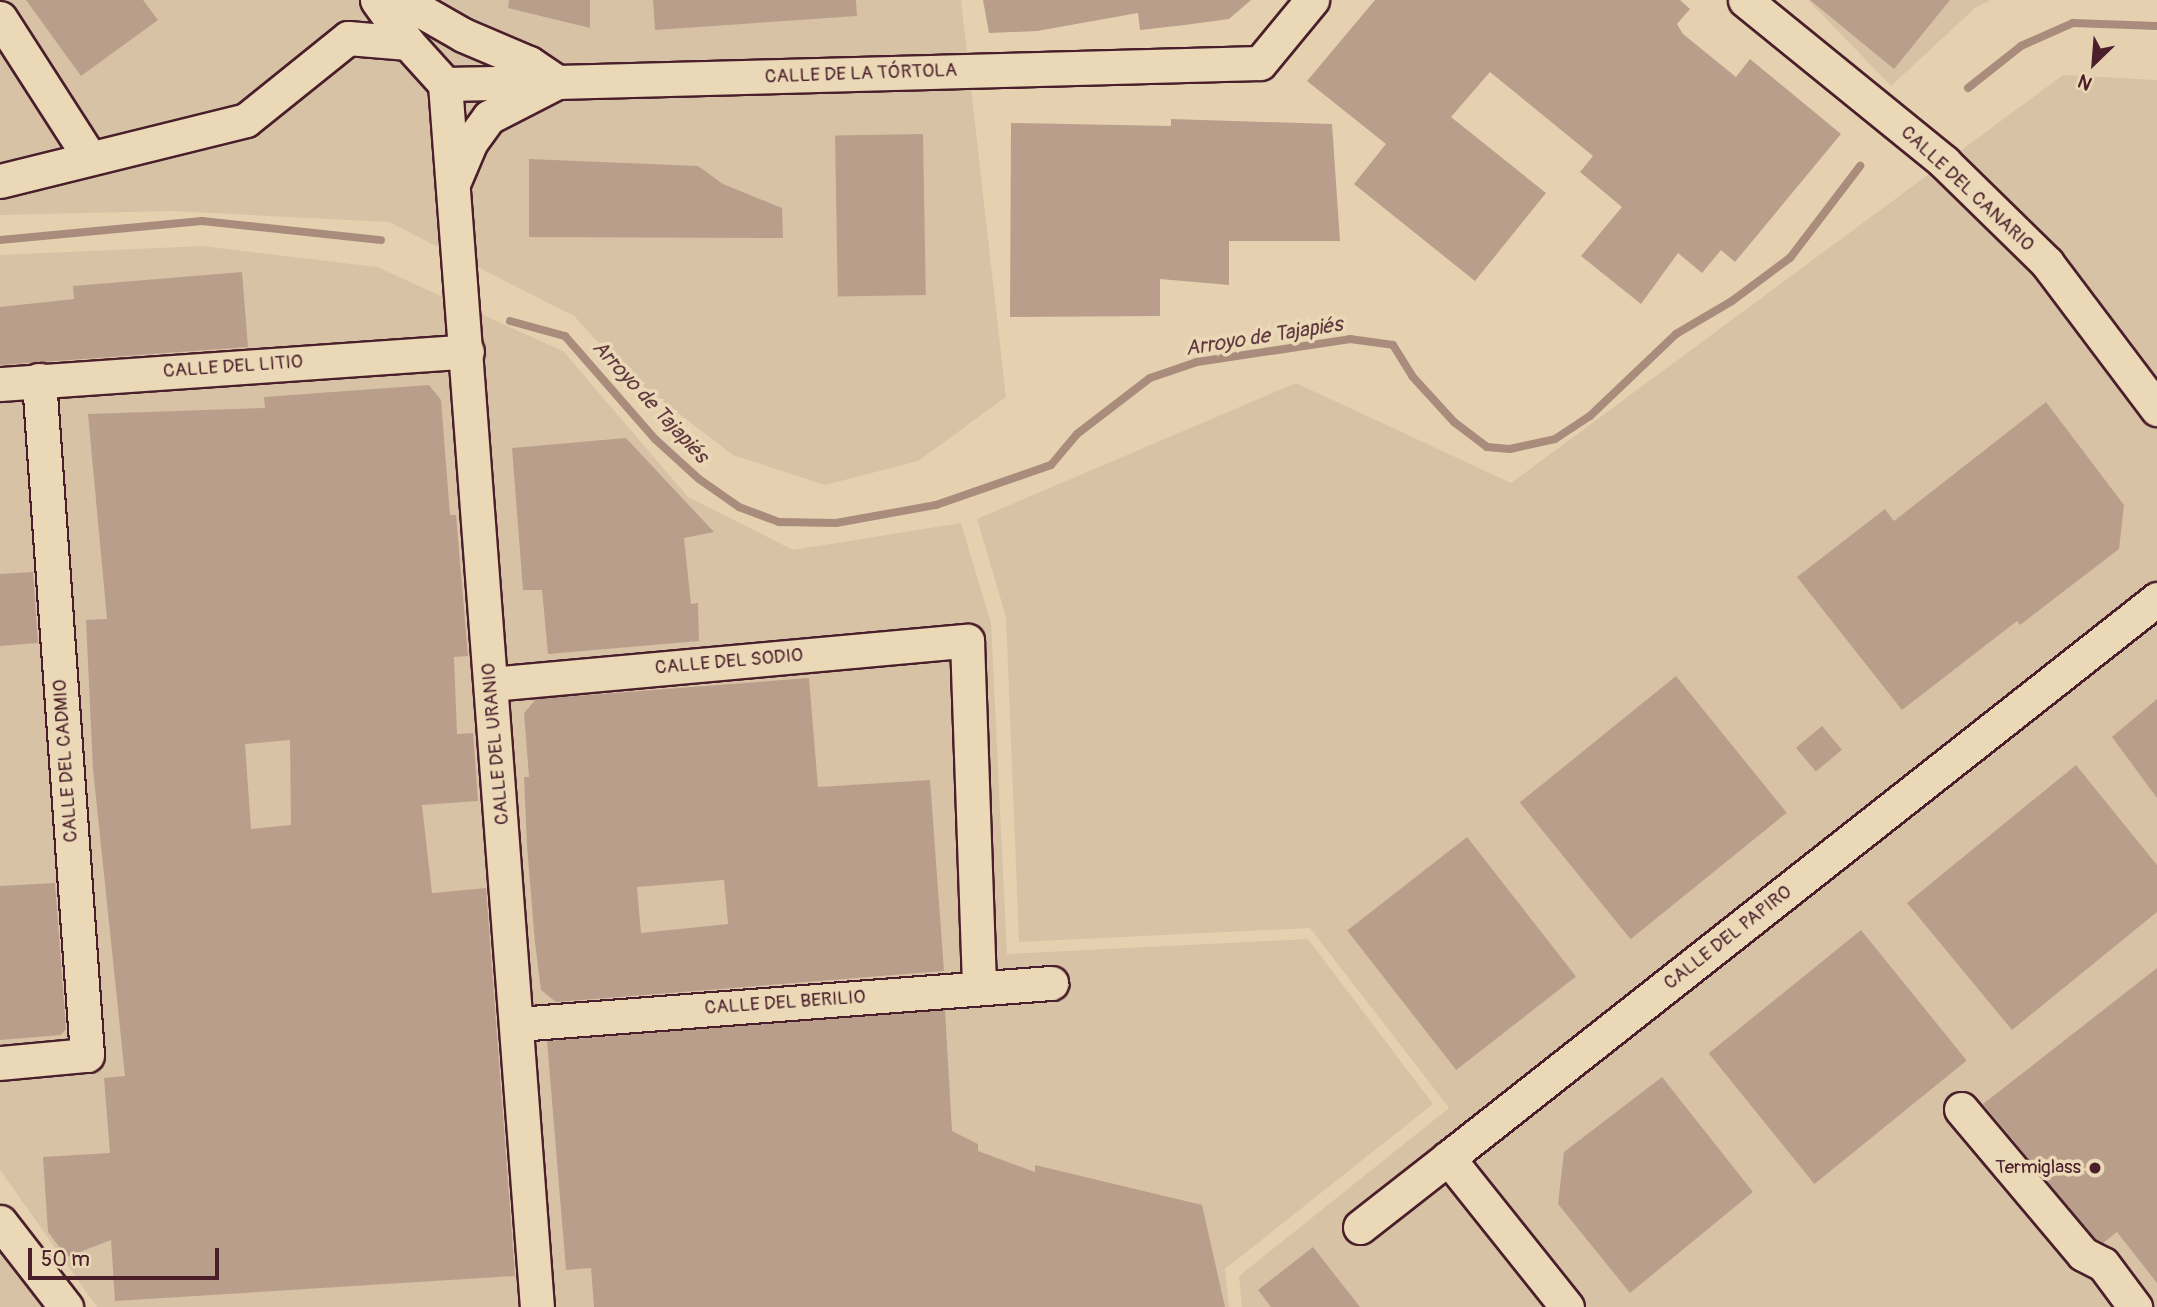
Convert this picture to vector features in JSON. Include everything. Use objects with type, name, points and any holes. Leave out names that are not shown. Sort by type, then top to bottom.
[{"type":"street","points":[[377,0],[408,43],[445,84]]},
{"type":"street","points":[[402,0],[463,35],[528,63],[557,82],[489,117],[470,143],[454,182]]},
{"type":"street","name":"CALLE DE LA TÓRTOLA","points":[[445,84],[1260,63],[1312,0]]},
{"type":"street","name":"CALLE DEL CANARIO","points":[[1745,0],[1944,162],[2047,263],[2157,409]]},
{"type":"street","points":[[0,18],[90,158]]},
{"type":"street","points":[[0,181],[246,120],[348,38],[408,43]]},
{"type":"street","name":"CALLE DEL URANIO","points":[[445,84],[518,1024],[537,1307]]},
{"type":"street","name":"CALLE DEL LITIO","points":[[0,384],[467,351]]},
{"type":"street","name":"CALLE DEL CADMIO","points":[[0,1063],[87,1055],[38,380]]},
{"type":"street","name":"CALLE DEL PAPIRO","points":[[1360,1227],[2157,599]]},
{"type":"street","name":"CALLE DEL SODIO","points":[[491,684],[967,640],[979,987]]},
{"type":"street","name":"CALLE DEL BERILIO","points":[[518,1024],[1051,983]]},
{"type":"street","points":[[1961,1109],[2082,1254],[2103,1264],[2135,1307]]},
{"type":"street","points":[[1448,1158],[1567,1307]]},
{"type":"street","points":[[0,1222],[66,1307]]},
{"type":"shaded area","points":[[0,0],[961,0],[1006,397],[918,461],[825,485],[733,455],[627,374],[574,316],[389,222],[173,211],[0,215]]},
{"type":"shaded area","points":[[1808,0],[1991,0],[1975,8],[1891,86]]},
{"type":"shaded area","points":[[2063,75],[2157,80],[2157,1307],[1242,1307],[1239,1276],[1449,1108],[1310,928],[1019,942],[1006,617],[977,519],[1296,383],[1511,483]]},
{"type":"shaded area","points":[[202,246],[377,267],[563,351],[688,497],[793,550],[961,523],[991,623],[1007,954],[1308,939],[1433,1104],[1225,1269],[1229,1307],[97,1307],[0,1170],[0,255]]},
{"type":"shaded area","points":[[0,1239],[46,1307],[0,1307]]},
{"type":"building","points":[[26,0],[143,0],[158,20],[81,76]]},
{"type":"building","points":[[509,0],[590,0],[590,28],[508,8]]},
{"type":"building","points":[[653,0],[856,0],[857,16],[655,30]]},
{"type":"building","points":[[983,0],[1251,0],[1229,19],[1185,25],[1140,30],[1138,13],[1037,31],[989,33]]},
{"type":"building","points":[[1375,0],[1680,0],[1690,9],[1677,24],[1683,34],[1736,77],[1750,59],[1841,134],[1735,262],[1721,250],[1702,273],[1678,253],[1641,304],[1581,256],[1622,207],[1580,172],[1593,156],[1490,72],[1451,117],[1546,193],[1475,281],[1354,184],[1386,144],[1307,81]]},
{"type":"building","points":[[1810,0],[1950,0],[1894,69]]},
{"type":"building","points":[[1171,119],[1332,124],[1340,241],[1229,241],[1229,285],[1160,279],[1160,316],[1010,317],[1011,123],[1171,126]]},
{"type":"building","points":[[923,134],[926,295],[838,297],[835,136]]},
{"type":"building","points":[[529,159],[698,166],[723,184],[782,208],[783,238],[529,237]]},
{"type":"building","points":[[242,272],[248,347],[0,365],[0,307],[74,299],[73,286]]},
{"type":"building","points":[[429,385],[441,400],[450,515],[456,515],[468,656],[454,657],[457,734],[473,733],[478,801],[422,805],[432,893],[486,888],[515,1276],[115,1301],[111,1240],[67,1257],[48,1232],[43,1157],[110,1153],[104,1078],[125,1076],[93,769],[86,620],[107,619],[88,414],[265,408],[264,397]],"holes":[[[290,740],[291,825],[251,829],[245,744]]]},
{"type":"building","points":[[2046,402],[2124,505],[2119,549],[2020,625],[2017,621],[1902,710],[1797,577],[1885,509],[1894,521]]},
{"type":"building","points":[[626,438],[714,532],[684,538],[691,604],[698,603],[699,641],[548,654],[542,590],[523,590],[512,448]]},
{"type":"building","points":[[33,572],[38,643],[0,646],[0,574]]},
{"type":"building","points":[[1676,676],[1787,813],[1631,939],[1520,802]]},
{"type":"building","points":[[809,678],[818,787],[930,780],[944,971],[556,1002],[541,990],[527,846],[524,777],[529,777],[524,713],[536,699]],"holes":[[[724,880],[728,924],[641,933],[637,887]]]},
{"type":"building","points":[[2157,699],[2157,798],[2112,737]]},
{"type":"building","points":[[1822,726],[1842,750],[1816,772],[1796,748]]},
{"type":"building","points":[[2076,765],[2157,865],[2157,912],[2012,1030],[1907,903]]},
{"type":"building","points":[[1467,837],[1576,976],[1456,1070],[1347,931]]},
{"type":"building","points":[[55,883],[66,1029],[61,1035],[0,1040],[0,886]]},
{"type":"building","points":[[1861,930],[1967,1061],[1814,1184],[1709,1053]]},
{"type":"building","name":"Termiglass","points":[[2157,968],[2157,1283],[2117,1232],[2103,1243],[2095,1239],[1983,1104]]},
{"type":"building","points":[[945,1010],[952,1131],[978,1144],[978,1151],[1035,1172],[1035,1165],[1202,1205],[1225,1307],[594,1307],[591,1268],[566,1270],[547,1041]]},
{"type":"building","points":[[1662,1077],[1753,1192],[1630,1293],[1558,1204],[1564,1152]]},
{"type":"building","points":[[1313,1247],[1360,1307],[1271,1307],[1258,1290]]},
{"type":"waterway","name":"Arroyo de Tajapiés","points":[[1968,88],[2021,46],[2073,23],[2157,26]]},
{"type":"waterway","name":"Arroyo de Tajapiés","points":[[510,321],[565,336],[655,439],[699,479],[739,507],[779,522],[836,523],[936,505],[1051,465],[1077,434],[1150,378],[1197,362],[1350,339],[1393,345],[1412,376],[1454,422],[1487,447],[1510,449],[1555,439],[1590,416],[1676,334],[1732,301],[1790,258],[1860,166]]},
{"type":"waterway","name":"Arroyo de Tajapiés","points":[[0,240],[202,221],[381,240]]},
{"type":"place","name":"Termiglass","points":[[2095,1168]]}]
